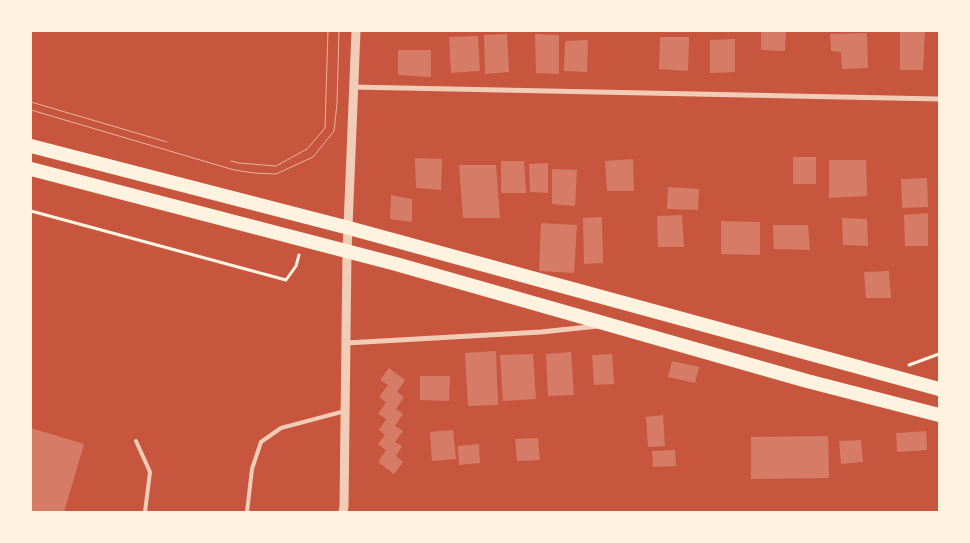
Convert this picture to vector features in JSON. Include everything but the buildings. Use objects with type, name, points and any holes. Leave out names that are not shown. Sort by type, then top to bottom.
[{"type":"highway","points":[[31,146],[349,228],[939,389]]},
{"type":"highway","points":[[31,169],[304,239],[807,382],[939,415]]},
{"type":"street","points":[[343,512],[347,251],[356,31]]},
{"type":"street","points":[[353,87],[939,99]]},
{"type":"street","points":[[346,343],[541,332],[608,325]]},
{"type":"lane","points":[[247,512],[252,470],[261,442],[281,428],[345,411]]},
{"type":"lane","points":[[136,441],[150,472],[145,512]]},
{"type":"path","points":[[31,212],[286,280],[296,266],[304,239]]},
{"type":"tram line","points":[[231,161],[276,166],[307,149],[325,128],[328,31]]},
{"type":"tram line","points":[[31,110],[234,170],[276,174],[313,157],[334,131],[337,104],[339,31]]},
{"type":"tram line","points":[[31,102],[167,142]]}]
